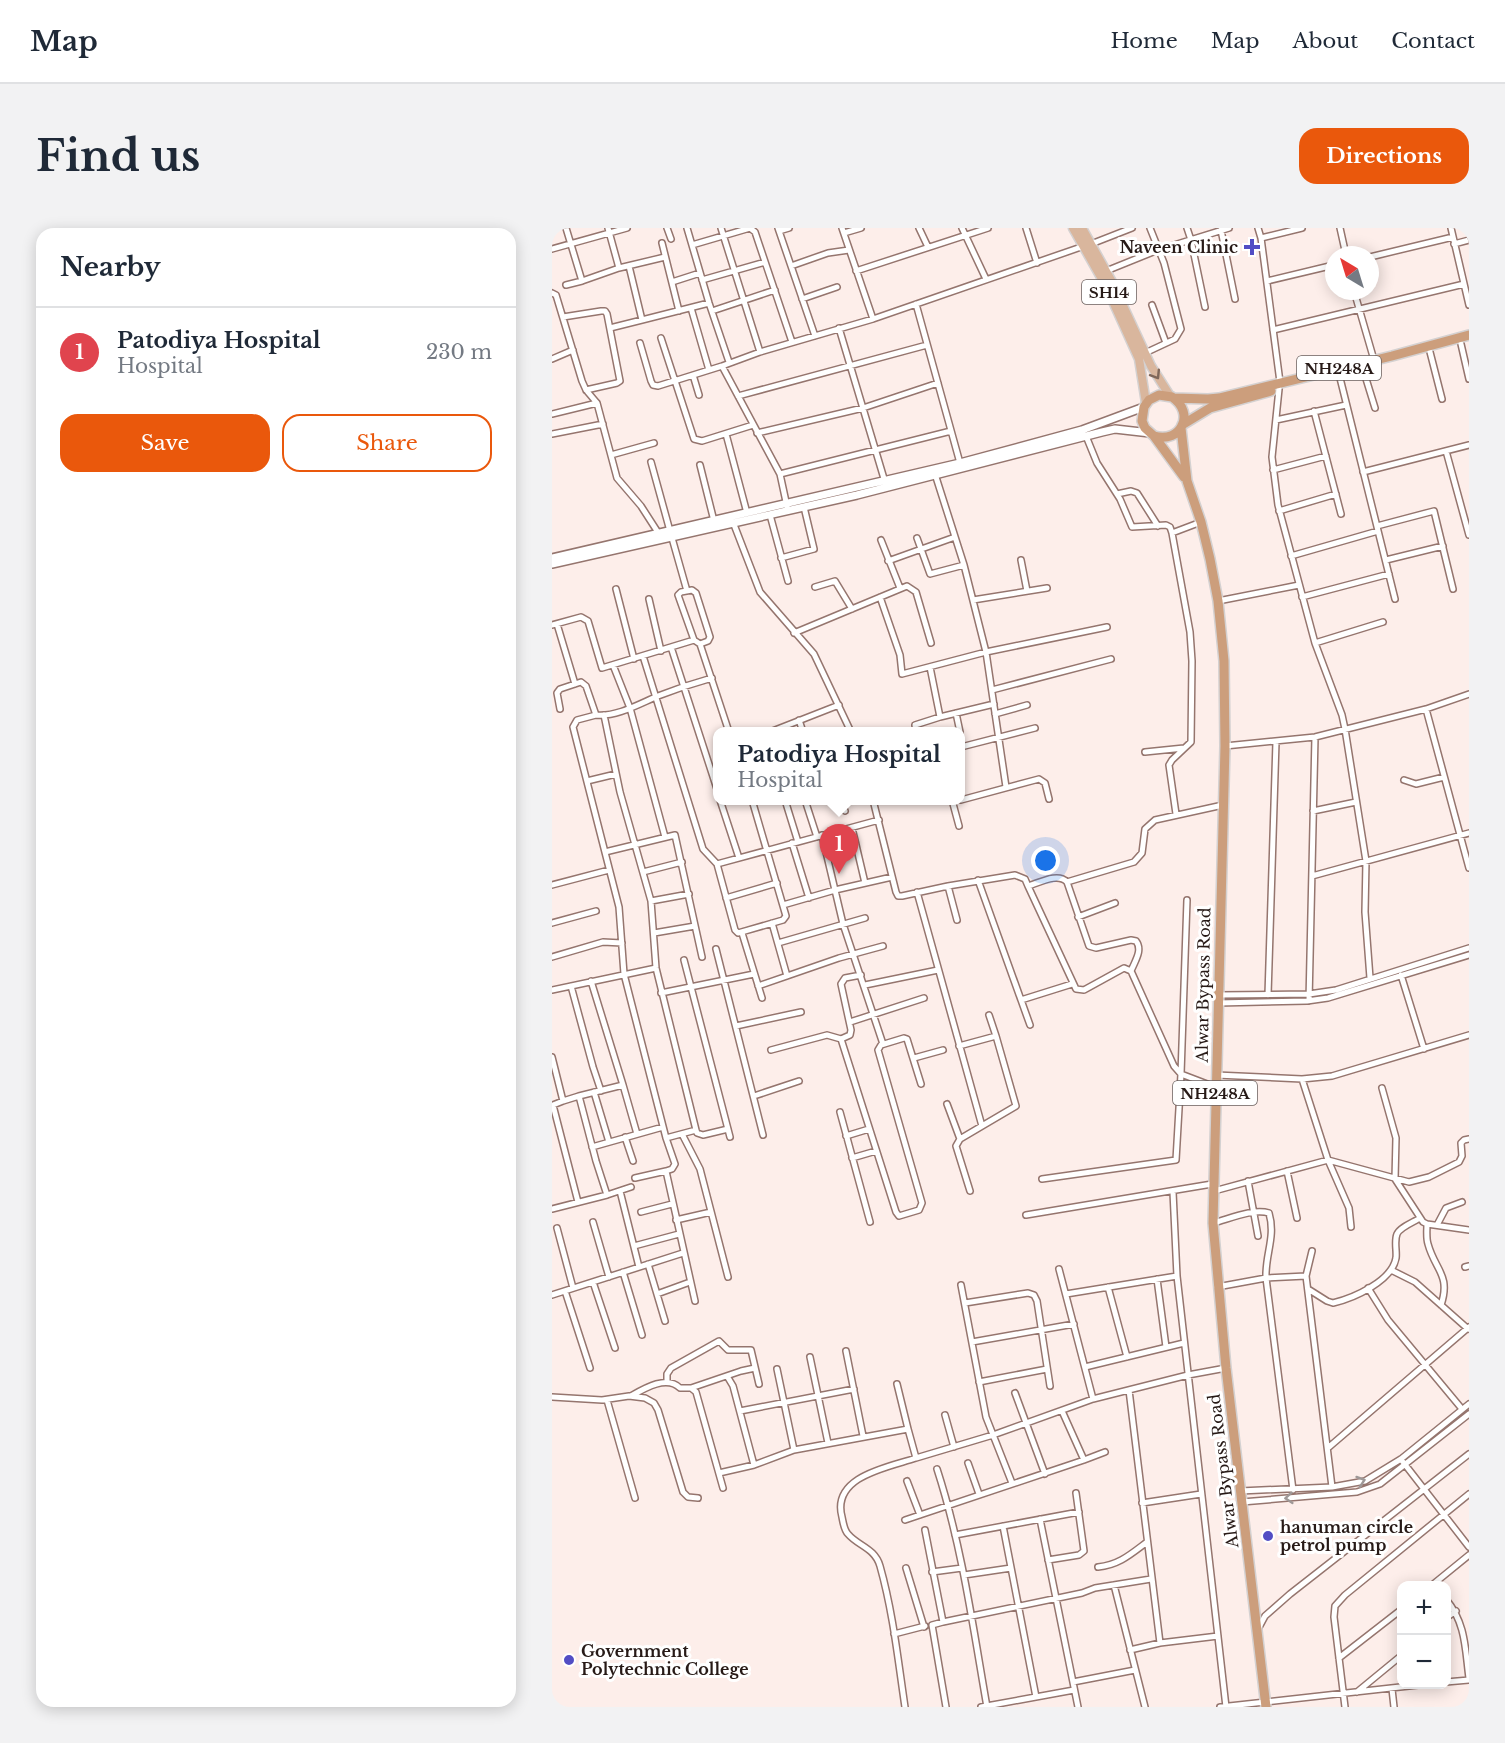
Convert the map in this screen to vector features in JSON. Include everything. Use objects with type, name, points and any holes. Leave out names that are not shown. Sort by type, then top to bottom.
[{"type":"highway","name":"NH248A","points":[[1152,434],[1164,438],[1173,435],[1210,408],[1280,386],[1469,335]]},
{"type":"highway","name":"NH248A","points":[[1187,481],[1142,421],[1145,405],[1155,396],[1208,399],[1363,369],[1465,343]]},
{"type":"highway","name":"NH248A","points":[[1172,397],[1183,408],[1185,417],[1181,427],[1187,481]]},
{"type":"highway","name":"Alwar Bypass Road","points":[[1187,481],[1201,522],[1218,601],[1224,661],[1225,746],[1212,1188],[1213,1223],[1217,1287],[1266,1705]]},
{"type":"main road","name":"SH14","points":[[1073,228],[1106,271],[1142,356],[1145,405]]},
{"type":"main road","name":"SH14","points":[[1082,228],[1106,286],[1142,356],[1172,397]]},
{"type":"street","points":[[566,228],[582,281]]},
{"type":"street","points":[[552,249],[609,230],[627,228]]},
{"type":"street","points":[[667,228],[670,239]]},
{"type":"street","points":[[687,228],[729,362]]},
{"type":"street","points":[[721,228],[760,352]]},
{"type":"street","points":[[692,245],[752,228],[792,342]]},
{"type":"street","points":[[789,228],[779,230],[815,336]]},
{"type":"street","points":[[861,228],[843,231],[873,319]]},
{"type":"street","points":[[919,228],[928,247]]},
{"type":"street","points":[[962,228],[986,279]]},
{"type":"street","points":[[856,271],[988,228]]},
{"type":"street","points":[[1026,228],[1037,263]]},
{"type":"street","points":[[640,343],[653,385],[658,386],[792,342],[873,319],[1088,245],[1116,231],[1132,228]]},
{"type":"street","points":[[1142,356],[1174,339],[1181,329],[1164,263],[1150,228]]},
{"type":"street","points":[[1186,228],[1191,240],[1205,307]]},
{"type":"street","points":[[1106,271],[1158,250],[1229,228]]},
{"type":"street","points":[[1257,228],[1261,238],[1280,386],[1272,458],[1279,511],[1315,643],[1345,729],[1365,861],[1365,912],[1370,978]]},
{"type":"street","points":[[1261,238],[1302,228]]},
{"type":"street","points":[[1340,228],[1344,246]]},
{"type":"street","points":[[1451,228],[1469,305]]},
{"type":"street","points":[[1221,229],[1235,298]]},
{"type":"street","points":[[609,230],[619,268]]},
{"type":"street","points":[[1379,255],[1454,240],[1469,240]]},
{"type":"street","points":[[662,243],[679,310]]},
{"type":"street","points":[[791,266],[849,250]]},
{"type":"street","points":[[566,285],[619,268],[665,257]]},
{"type":"street","points":[[702,280],[765,262]]},
{"type":"street","points":[[629,266],[642,320]]},
{"type":"street","points":[[1267,280],[1325,267]]},
{"type":"street","points":[[672,282],[700,273]]},
{"type":"street","points":[[1273,330],[1466,286]]},
{"type":"street","points":[[802,299],[837,287]]},
{"type":"street","points":[[712,311],[775,290]]},
{"type":"street","points":[[552,293],[556,296],[586,390],[597,403],[617,478],[641,506],[659,534]]},
{"type":"street","points":[[1356,300],[1374,360]]},
{"type":"street","points":[[610,328],[709,303]]},
{"type":"street","points":[[916,304],[960,463]]},
{"type":"street","points":[[1152,305],[1166,343]]},
{"type":"street","points":[[691,308],[709,370]]},
{"type":"street","points":[[562,317],[605,311],[620,381],[586,390]]},
{"type":"street","points":[[839,328],[886,484]]},
{"type":"street","points":[[661,338],[694,439],[702,441],[753,425]]},
{"type":"street","points":[[1465,343],[1469,379]]},
{"type":"street","points":[[738,396],[927,345]]},
{"type":"street","points":[[552,359],[573,350]]},
{"type":"street","points":[[1430,352],[1442,399]]},
{"type":"street","points":[[722,366],[780,474],[788,507]]},
{"type":"street","points":[[1363,369],[1375,408]]},
{"type":"street","points":[[1339,374],[1395,599]]},
{"type":"street","points":[[693,375],[699,395]]},
{"type":"street","points":[[757,433],[863,408],[938,383]]},
{"type":"street","points":[[552,414],[597,403]]},
{"type":"street","points":[[934,472],[1082,430],[1145,405]]},
{"type":"street","points":[[1276,420],[1346,405]]},
{"type":"street","points":[[1314,411],[1341,514]]},
{"type":"street","points":[[552,434],[603,424]]},
{"type":"street","points":[[552,564],[732,520],[747,513],[788,507],[1115,429],[1152,434]]},
{"type":"street","points":[[780,474],[951,431]]},
{"type":"street","points":[[726,434],[747,513]]},
{"type":"street","points":[[1086,436],[1097,463],[1117,494],[1132,527],[1166,525],[1173,533],[1190,632],[1193,734],[1191,742],[1169,765],[1176,814]]},
{"type":"street","points":[[611,455],[654,443]]},
{"type":"street","points":[[1363,472],[1469,445]]},
{"type":"street","points":[[1446,451],[1468,524],[1469,535]]},
{"type":"street","points":[[1273,470],[1326,456]]},
{"type":"street","points":[[651,462],[687,591]]},
{"type":"street","points":[[700,465],[714,521]]},
{"type":"street","points":[[934,472],[964,565],[986,652],[1006,788]]},
{"type":"street","points":[[552,558],[659,534],[671,535],[714,521],[770,515],[788,507],[804,507],[886,484]]},
{"type":"street","points":[[1117,494],[1131,491],[1137,493],[1158,526]]},
{"type":"street","points":[[1279,511],[1336,494]]},
{"type":"street","points":[[781,558],[814,549],[804,507]]},
{"type":"street","points":[[1291,556],[1434,511],[1452,589]]},
{"type":"street","points":[[770,515],[788,581]]},
{"type":"street","points":[[732,520],[760,592],[814,654],[849,727]]},
{"type":"street","points":[[1173,533],[1201,522]]},
{"type":"street","points":[[888,561],[955,537]]},
{"type":"street","points":[[917,538],[930,574],[964,565]]},
{"type":"street","points":[[881,540],[900,588]]},
{"type":"street","points":[[1386,561],[1443,546]]},
{"type":"street","points":[[1022,560],[1027,591]]},
{"type":"street","points":[[1302,597],[1389,574]]},
{"type":"street","points":[[815,587],[835,581],[852,609]]},
{"type":"street","points":[[1218,601],[1299,585]]},
{"type":"street","points":[[794,633],[907,586],[915,592],[932,643]]},
{"type":"street","points":[[973,600],[1047,588]]},
{"type":"street","points":[[616,589],[633,659]]},
{"type":"street","points":[[700,644],[710,638],[696,593],[692,590],[681,592],[678,595],[694,640],[700,644],[727,727]]},
{"type":"street","points":[[880,597],[900,655],[902,674],[986,652],[1107,627]]},
{"type":"street","points":[[649,598],[661,651]]},
{"type":"street","points":[[575,684],[555,624],[585,618],[588,621],[602,668],[694,640]]},
{"type":"street","points":[[1315,643],[1383,622]]},
{"type":"street","points":[[671,647],[713,780]]},
{"type":"street","points":[[643,656],[703,849],[717,864],[735,930],[738,933],[785,918],[768,850],[753,805]]},
{"type":"street","points":[[992,690],[1111,659]]},
{"type":"street","points":[[613,665],[630,708],[665,837]]},
{"type":"street","points":[[930,667],[940,717]]},
{"type":"street","points":[[635,1178],[672,1169],[675,1164],[663,1127],[624,974],[619,907],[573,727],[577,720],[596,715],[603,716],[630,708],[712,678]]},
{"type":"street","points":[[560,709],[557,693],[560,689],[584,683],[596,715]]},
{"type":"street","points":[[1225,746],[1315,737],[1426,709],[1469,694]]},
{"type":"street","points":[[915,727],[915,725],[940,717],[994,704]]},
{"type":"street","points":[[782,727],[839,705]]},
{"type":"street","points":[[995,714],[1027,705]]},
{"type":"street","points":[[1426,709],[1469,868]]},
{"type":"street","points":[[956,713],[959,727]]},
{"type":"street","points":[[603,716],[616,774],[651,901],[656,968],[696,1130],[697,1133],[703,1135],[728,1129]]},
{"type":"street","points":[[799,720],[801,727]]},
{"type":"street","points":[[965,746],[1035,728]]},
{"type":"street","points":[[1309,998],[1315,737]]},
{"type":"street","points":[[1268,995],[1276,742]]},
{"type":"street","points":[[1145,752],[1186,748]]},
{"type":"street","points":[[587,781],[616,774]]},
{"type":"street","points":[[1404,780],[1416,784],[1444,777]]},
{"type":"street","points":[[965,798],[1039,779],[1046,783],[1049,799]]},
{"type":"street","points":[[1313,811],[1356,802]]},
{"type":"street","points":[[721,805],[739,858]]},
{"type":"street","points":[[786,805],[809,898]]},
{"type":"street","points":[[807,805],[820,836],[843,924],[883,1044]]},
{"type":"street","points":[[843,805],[845,811]]},
{"type":"street","points":[[874,805],[898,896],[1015,875],[1025,879],[1076,989],[1080,991],[1124,968],[1131,971],[1167,1053],[1181,1074],[1215,1087]]},
{"type":"street","points":[[956,805],[959,826]]},
{"type":"street","points":[[1067,882],[1134,862],[1142,853],[1145,828],[1155,820],[1223,805]]},
{"type":"street","points":[[717,864],[879,820]]},
{"type":"street","points":[[852,828],[865,883]]},
{"type":"street","points":[[1312,876],[1469,833]]},
{"type":"street","points":[[605,852],[675,835],[702,957]]},
{"type":"street","points":[[643,872],[682,862]]},
{"type":"street","points":[[552,885],[609,870]]},
{"type":"street","points":[[783,905],[892,877]]},
{"type":"street","points":[[1028,886],[1058,877],[1064,878],[1087,942],[1092,948],[1136,941],[1140,948],[1131,971]]},
{"type":"street","points":[[978,880],[1030,1025]]},
{"type":"street","points":[[726,898],[777,883]]},
{"type":"street","points":[[948,886],[957,920]]},
{"type":"street","points":[[917,892],[982,1126]]},
{"type":"street","points":[[651,901],[689,894]]},
{"type":"street","points":[[1042,1179],[1176,1160],[1187,900]]},
{"type":"street","points":[[1078,917],[1115,903]]},
{"type":"street","points":[[552,923],[596,911]]},
{"type":"street","points":[[778,943],[865,918]]},
{"type":"street","points":[[772,923],[787,976]]},
{"type":"street","points":[[654,933],[695,926]]},
{"type":"street","points":[[742,933],[762,998]]},
{"type":"street","points":[[552,957],[603,942],[622,943]]},
{"type":"street","points":[[758,986],[883,946]]},
{"type":"street","points":[[1219,999],[1268,995],[1309,998],[1469,948]]},
{"type":"street","points":[[716,949],[763,1135]]},
{"type":"street","points":[[1219,999],[1328,998],[1469,955]]},
{"type":"street","points":[[684,960],[729,1137]]},
{"type":"street","points":[[552,990],[656,968]]},
{"type":"street","points":[[865,985],[938,970]]},
{"type":"street","points":[[661,993],[754,974]]},
{"type":"street","points":[[771,1050],[827,1035],[841,1039],[851,1033],[841,984],[845,978],[861,975]]},
{"type":"street","points":[[1401,975],[1424,1049]]},
{"type":"street","points":[[591,981],[637,1134]]},
{"type":"street","points":[[1021,1000],[1072,984]]},
{"type":"street","points":[[571,986],[609,1142]]},
{"type":"street","points":[[850,1022],[924,998]]},
{"type":"street","points":[[736,1026],[801,1012]]},
{"type":"street","points":[[970,1191],[956,1146],[960,1139],[1016,1106],[989,1015]]},
{"type":"street","points":[[1216,1075],[1302,1079],[1332,1076],[1469,1035]]},
{"type":"street","points":[[959,1046],[996,1036]]},
{"type":"street","points":[[841,1039],[896,1212],[901,1216],[921,1208],[922,1203],[878,1050],[883,1044],[907,1039],[921,1084]]},
{"type":"street","points":[[914,1058],[944,1050]]},
{"type":"street","points":[[552,1057],[554,1075],[563,1101]]},
{"type":"street","points":[[1302,1079],[1328,1160],[1349,1208],[1351,1227]]},
{"type":"street","points":[[754,1096],[799,1082]]},
{"type":"street","points":[[578,1202],[552,1105],[623,1085]]},
{"type":"street","points":[[1382,1088],[1396,1138],[1395,1179],[1420,1218],[1427,1224],[1469,1230]]},
{"type":"street","points":[[579,1096],[607,1195]]},
{"type":"street","points":[[947,1104],[960,1139]]},
{"type":"street","points":[[840,1112],[870,1222]]},
{"type":"street","points":[[592,1147],[663,1127]]},
{"type":"street","points":[[846,1136],[869,1129]]},
{"type":"street","points":[[666,1138],[696,1130]]},
{"type":"street","points":[[682,1134],[700,1169],[728,1277]]},
{"type":"street","points":[[625,1137],[633,1161]]},
{"type":"street","points":[[1026,1215],[1212,1188],[1328,1160],[1409,1182],[1429,1177],[1459,1162],[1462,1156],[1461,1143],[1469,1139]]},
{"type":"street","points":[[852,1158],[876,1151]]},
{"type":"street","points":[[666,1171],[695,1301]]},
{"type":"street","points":[[1287,1171],[1297,1218]]},
{"type":"street","points":[[1248,1181],[1258,1236]]},
{"type":"street","points":[[552,1202],[553,1209],[632,1187]]},
{"type":"street","points":[[620,1191],[639,1267]]},
{"type":"street","points":[[1173,1192],[1177,1275],[1226,1707]]},
{"type":"street","points":[[1437,1225],[1446,1208],[1462,1202]]},
{"type":"street","points":[[641,1212],[672,1204]]},
{"type":"street","points":[[1213,1223],[1266,1211],[1271,1218],[1273,1235],[1266,1260],[1266,1278],[1293,1490]]},
{"type":"street","points":[[676,1220],[711,1212]]},
{"type":"street","points":[[1308,1289],[1333,1303],[1379,1282],[1391,1270],[1396,1259],[1397,1234],[1420,1218]]},
{"type":"street","points":[[593,1222],[609,1277]]},
{"type":"street","points":[[1427,1224],[1427,1243],[1443,1276],[1445,1292],[1441,1305]]},
{"type":"street","points":[[557,1228],[573,1288]]},
{"type":"street","points":[[634,1246],[679,1234]]},
{"type":"street","points":[[1312,1251],[1306,1276],[1329,1447],[1332,1487]]},
{"type":"street","points":[[552,1295],[683,1253]]},
{"type":"street","points":[[648,1264],[665,1321]]},
{"type":"street","points":[[1059,1269],[1093,1399]]},
{"type":"street","points":[[1329,1447],[1468,1328],[1415,1282],[1391,1270]]},
{"type":"street","points":[[622,1272],[642,1335]]},
{"type":"street","points":[[1066,1294],[1177,1275]]},
{"type":"street","points":[[1217,1287],[1266,1278],[1306,1276]]},
{"type":"street","points":[[1157,1279],[1166,1347]]},
{"type":"street","points":[[593,1282],[615,1348]]},
{"type":"street","points":[[657,1294],[690,1282]]},
{"type":"street","points":[[961,1285],[986,1417],[1012,1483]]},
{"type":"street","points":[[1108,1287],[1127,1357]]},
{"type":"street","points":[[1368,1288],[1388,1320],[1462,1409]]},
{"type":"street","points":[[565,1291],[590,1368]]},
{"type":"street","points":[[965,1303],[1028,1293],[1034,1295],[1037,1301],[1050,1386]]},
{"type":"street","points":[[972,1342],[1074,1324]]},
{"type":"street","points":[[667,1382],[670,1368],[717,1341],[729,1350],[751,1350],[759,1384]]},
{"type":"street","points":[[1085,1366],[1184,1343]]},
{"type":"street","points":[[846,1352],[863,1436]]},
{"type":"street","points":[[810,1357],[828,1443]]},
{"type":"street","points":[[552,1397],[608,1400],[629,1396],[667,1382],[674,1383],[680,1388],[691,1388],[755,1368]]},
{"type":"street","points":[[905,1707],[880,1563],[869,1549],[849,1535],[842,1518],[840,1505],[842,1497],[856,1480],[875,1470],[993,1436],[1093,1399],[1188,1375],[1226,1368]]},
{"type":"street","points":[[777,1369],[794,1450]]},
{"type":"street","points":[[979,1382],[1047,1369]]},
{"type":"street","points":[[727,1377],[733,1386],[754,1465]]},
{"type":"street","points":[[897,1384],[916,1458]]},
{"type":"street","points":[[691,1388],[696,1392],[723,1488]]},
{"type":"street","points":[[740,1411],[854,1389]]},
{"type":"street","points":[[1129,1390],[1160,1643]]},
{"type":"street","points":[[1015,1393],[1045,1474]]},
{"type":"street","points":[[629,1396],[654,1402],[683,1492],[688,1497],[698,1498]]},
{"type":"street","points":[[608,1400],[634,1498]]},
{"type":"street","points":[[1242,1502],[1357,1492],[1380,1484],[1469,1404]]},
{"type":"street","points":[[1062,1411],[1084,1460]]},
{"type":"street","points":[[1240,1491],[1332,1487],[1365,1481],[1403,1461],[1469,1414]]},
{"type":"street","points":[[945,1415],[954,1447]]},
{"type":"street","points":[[719,1473],[754,1465],[794,1450],[908,1429]]},
{"type":"street","points":[[905,1520],[1105,1452]]},
{"type":"street","points":[[1257,1631],[1265,1616],[1290,1594],[1469,1454]]},
{"type":"street","points":[[1403,1461],[1469,1546]]},
{"type":"street","points":[[969,1463],[979,1494]]},
{"type":"street","points":[[938,1469],[963,1568],[985,1707],[1074,1690]]},
{"type":"street","points":[[907,1481],[920,1515]]},
{"type":"street","points":[[1048,1560],[1078,1555],[1084,1551],[1076,1493]]},
{"type":"street","points":[[1142,1503],[1201,1494]]},
{"type":"street","points":[[1345,1707],[1334,1617],[1335,1606],[1345,1595],[1469,1494]]},
{"type":"street","points":[[955,1535],[1079,1512]]},
{"type":"street","points":[[1040,1519],[1078,1707]]},
{"type":"street","points":[[1003,1526],[1036,1697]]},
{"type":"street","points":[[925,1530],[943,1622]]},
{"type":"street","points":[[1098,1567],[1114,1565],[1122,1561],[1147,1542]]},
{"type":"street","points":[[1439,1581],[1469,1555]]},
{"type":"street","points":[[906,1568],[924,1627]]},
{"type":"street","points":[[932,1572],[963,1568]]},
{"type":"street","points":[[964,1575],[1011,1568]]},
{"type":"street","points":[[894,1634],[971,1615],[1151,1579]]},
{"type":"street","points":[[1113,1585],[1145,1707]]},
{"type":"street","points":[[1451,1605],[1456,1611],[1463,1630],[1469,1679],[1451,1681]]},
{"type":"street","points":[[1451,1614],[1456,1611]]},
{"type":"street","points":[[1339,1658],[1397,1612]]},
{"type":"street","points":[[933,1625],[946,1707]]},
{"type":"street","points":[[1130,1650],[1160,1643],[1218,1636]]},
{"type":"street","points":[[1356,1693],[1397,1658]]},
{"type":"street","points":[[1073,1682],[1135,1670]]},
{"type":"street","points":[[1220,1707],[1266,1705],[1397,1688]]},
{"type":"street","points":[[1392,1689],[1394,1707]]},
{"type":"place","name":"Naveen Clinic","points":[[1252,247]]},
{"type":"place","name":"Patodiya Hospital","points":[[839,874]]},
{"type":"place","name":"hanuman circle petrol pump","points":[[1268,1536]]},
{"type":"place","name":"Government Polytechnic College","points":[[569,1660]]}]
